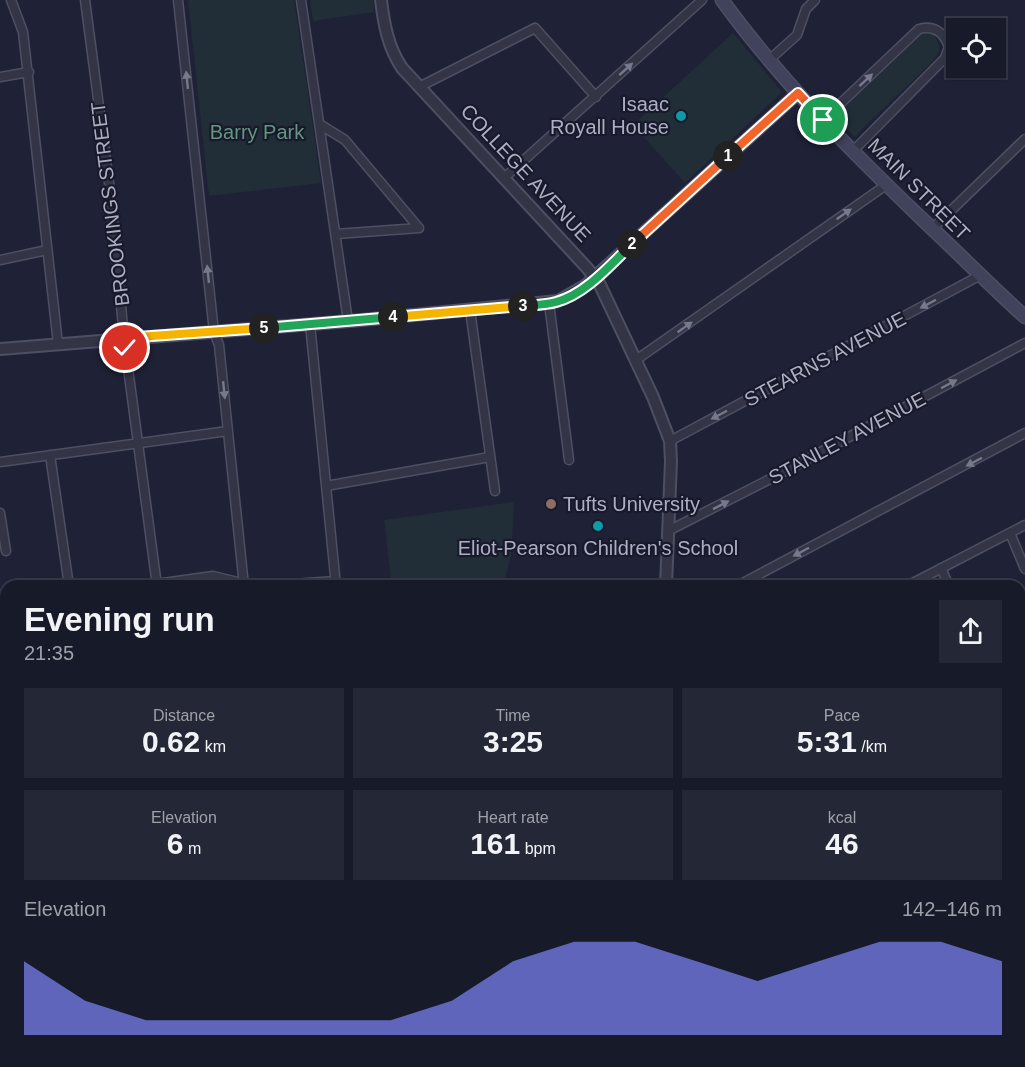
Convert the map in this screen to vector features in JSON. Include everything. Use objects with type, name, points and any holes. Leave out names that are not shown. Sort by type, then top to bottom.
[{"type":"main road","name":"MAIN STREET","points":[[722,0],[768,61],[823,120],[979,276],[1025,317]]},
{"type":"street","points":[[11,0],[23,32],[29,72],[34,143],[58,344]]},
{"type":"street","name":"BROOKINGS STREET","points":[[85,0],[111,198],[124,338],[156,580]]},
{"type":"street","points":[[178,0],[214,332],[219,345],[243,580]]},
{"type":"street","points":[[302,0],[348,321]]},
{"type":"street","name":"COLLEGE AVENUE","points":[[381,0],[387,38],[392,54],[402,68],[600,285],[636,360],[670,441],[666,580]]},
{"type":"street","points":[[504,178],[702,0]]},
{"type":"street","points":[[768,61],[797,35],[806,9],[815,0]]},
{"type":"street","points":[[419,87],[535,28],[596,97]]},
{"type":"street","points":[[823,120],[919,29],[933,28],[942,34],[949,47],[945,58],[853,151]]},
{"type":"street","points":[[0,76],[29,72]]},
{"type":"street","points":[[0,349],[549,303],[569,297],[594,278],[798,93]]},
{"type":"street","points":[[321,125],[345,140],[418,228],[336,234]]},
{"type":"street","points":[[932,229],[1025,139]]},
{"type":"street","points":[[636,360],[886,185]]},
{"type":"street","points":[[0,260],[47,250]]},
{"type":"street","name":"STEARNS AVENUE","points":[[670,441],[979,276]]},
{"type":"street","points":[[549,303],[569,460]]},
{"type":"street","points":[[470,310],[495,491]]},
{"type":"street","points":[[310,324],[336,580]]},
{"type":"street","name":"STANLEY AVENUE","points":[[668,531],[794,467],[1025,343]]},
{"type":"street","points":[[0,462],[228,431]]},
{"type":"street","points":[[748,580],[1025,433]]},
{"type":"street","points":[[50,454],[68,580]]},
{"type":"street","points":[[326,486],[490,457]]},
{"type":"street","points":[[0,513],[6,551]]},
{"type":"street","points":[[918,580],[1025,525]]},
{"type":"street","points":[[1010,533],[1025,569]]},
{"type":"street","points":[[941,568],[946,580]]},
{"type":"street","points":[[191,580],[213,576],[227,580]]},
{"type":"green space","name":"Barry Park","points":[[188,0],[294,0],[321,183],[209,196]]},
{"type":"green space","points":[[310,0],[373,0],[374,12],[313,21]]},
{"type":"green space","points":[[733,33],[782,92],[685,183],[633,125]]},
{"type":"green space","points":[[922,34],[933,34],[939,46],[936,56],[855,137],[835,117]]},
{"type":"green space","points":[[514,502],[511,556],[505,580],[391,580],[384,520]]},
{"type":"place","name":"Isaac Royall House","points":[[681,116]]},
{"type":"place","name":"Tufts University","points":[[551,504]]},
{"type":"place","name":"Eliot-Pearson Children's School","points":[[598,526]]},
{"type":"route","points":[[125,348],[124,338],[362,320],[558,301],[569,297],[586,285],[798,93],[823,120]]}]
